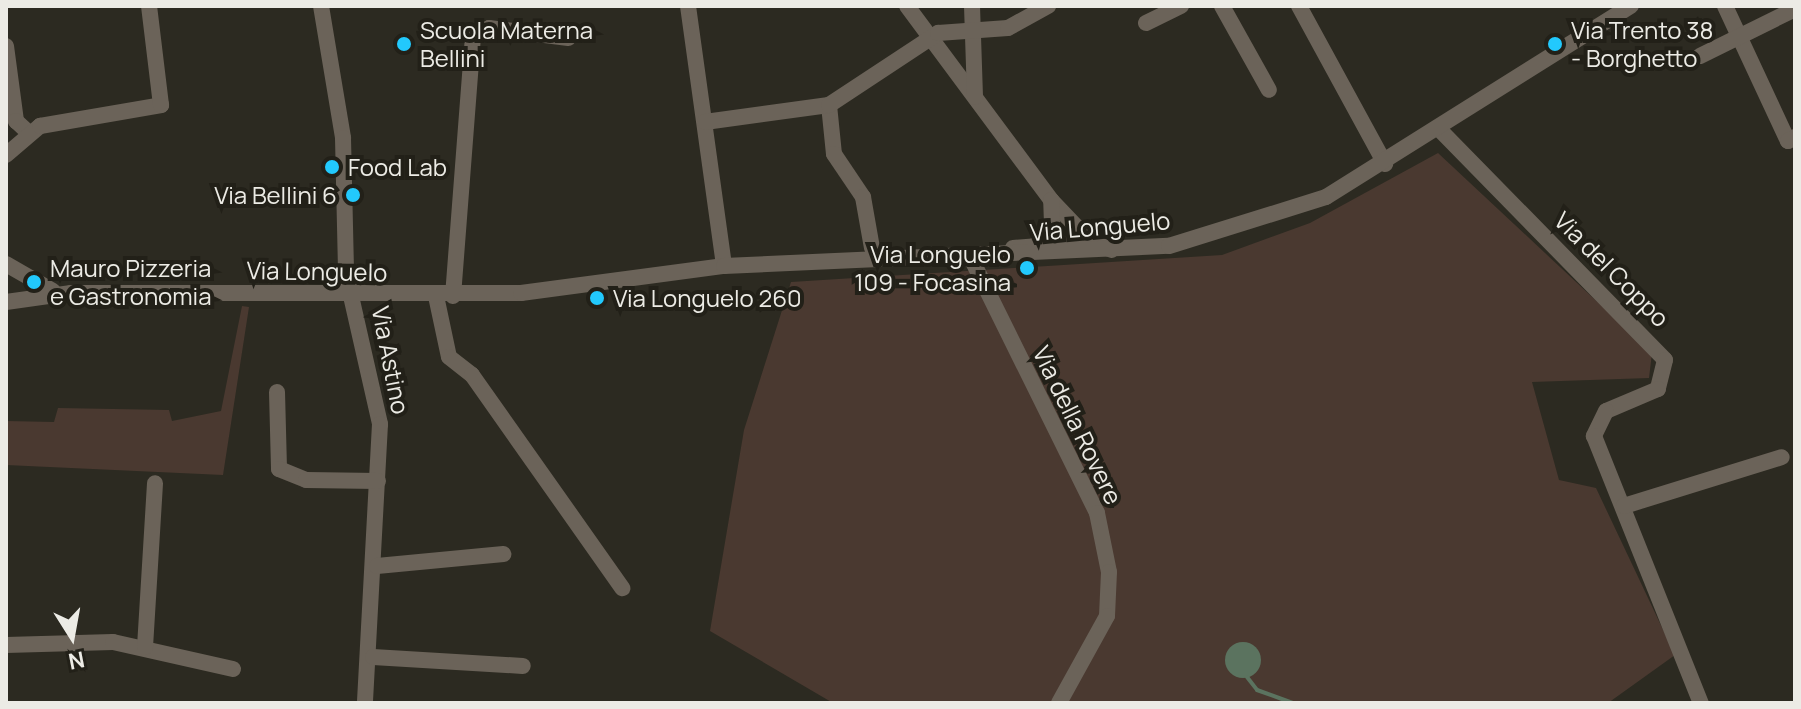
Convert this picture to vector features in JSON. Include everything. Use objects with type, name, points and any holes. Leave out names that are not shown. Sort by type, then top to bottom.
[{"type":"street","points":[[6,155],[28,132],[161,105],[149,6]]},
{"type":"street","name":"Via Astino","points":[[321,6],[343,138],[346,274],[354,296],[380,424],[373,657],[365,703]]},
{"type":"street","points":[[688,6],[724,266]]},
{"type":"street","points":[[907,6],[1051,200],[1091,242],[1121,253]]},
{"type":"street","points":[[972,6],[975,97]]},
{"type":"street","points":[[705,122],[829,105],[931,38],[1008,28],[1048,6]]},
{"type":"street","points":[[1146,23],[1181,6]]},
{"type":"street","points":[[1222,6],[1269,90]]},
{"type":"street","points":[[1299,6],[1385,164]]},
{"type":"street","points":[[1725,6],[1791,139]]},
{"type":"street","name":"Via Longuelo","points":[[6,300],[71,293],[445,296],[597,287],[724,266],[1121,253],[1250,227],[1385,164],[1626,7]]},
{"type":"street","points":[[1700,56],[1795,9]]},
{"type":"street","points":[[568,38],[495,28],[473,38],[445,296],[449,357],[472,375],[622,588]]},
{"type":"street","points":[[6,46],[16,121],[28,132]]},
{"type":"street","points":[[829,105],[834,154],[863,197],[872,248]]},
{"type":"street","name":"Via del Coppo","points":[[1439,129],[1665,360],[1658,389],[1606,411],[1594,428],[1701,703]]},
{"type":"street","points":[[1001,257],[1039,243],[1052,224],[1051,200]]},
{"type":"street","name":"Via Longuelo","points":[[931,261],[1039,243],[1091,242]]},
{"type":"street","name":"Via della Rovere","points":[[972,260],[1097,513],[1109,572],[1107,616],[1059,703]]},
{"type":"street","points":[[6,264],[36,287],[71,293]]},
{"type":"street","points":[[6,264],[19,288],[6,300]]},
{"type":"street","points":[[277,392],[279,469],[306,480],[378,481]]},
{"type":"street","points":[[1624,506],[1782,457]]},
{"type":"street","points":[[145,647],[155,483]]},
{"type":"street","points":[[377,566],[503,554]]},
{"type":"street","points":[[6,645],[145,647],[233,669]]},
{"type":"street","points":[[373,657],[523,666]]},
{"type":"shaded area","points":[[1438,153],[1652,353],[1649,378],[1532,382],[1559,480],[1596,488],[1675,655],[1608,703],[833,703],[710,631],[744,430],[791,282],[1222,255],[1310,223]]},
{"type":"shaded area","points":[[242,306],[249,307],[223,475],[6,465],[6,421],[54,422],[58,408],[169,410],[172,421],[221,411]]},
{"type":"shaded area","points":[[1243,642],[1256,647],[1261,660],[1256,673],[1243,678],[1230,673],[1225,660],[1230,647]]},
{"type":"waterway","points":[[1247,677],[1257,690],[1293,703]]},
{"type":"place","name":"Scuola Materna Bellini","points":[[404,44]]},
{"type":"place","name":"Via Trento 38 - Borghetto","points":[[1555,44]]},
{"type":"place","name":"Food Lab","points":[[332,167]]},
{"type":"place","name":"Via Bellini 6","points":[[353,195]]},
{"type":"place","name":"Via Longuelo 109 - Focasina","points":[[1027,268]]},
{"type":"place","name":"Mauro Pizzeria e Gastronomia","points":[[34,282]]},
{"type":"place","name":"Via Longuelo 260","points":[[597,298]]}]
